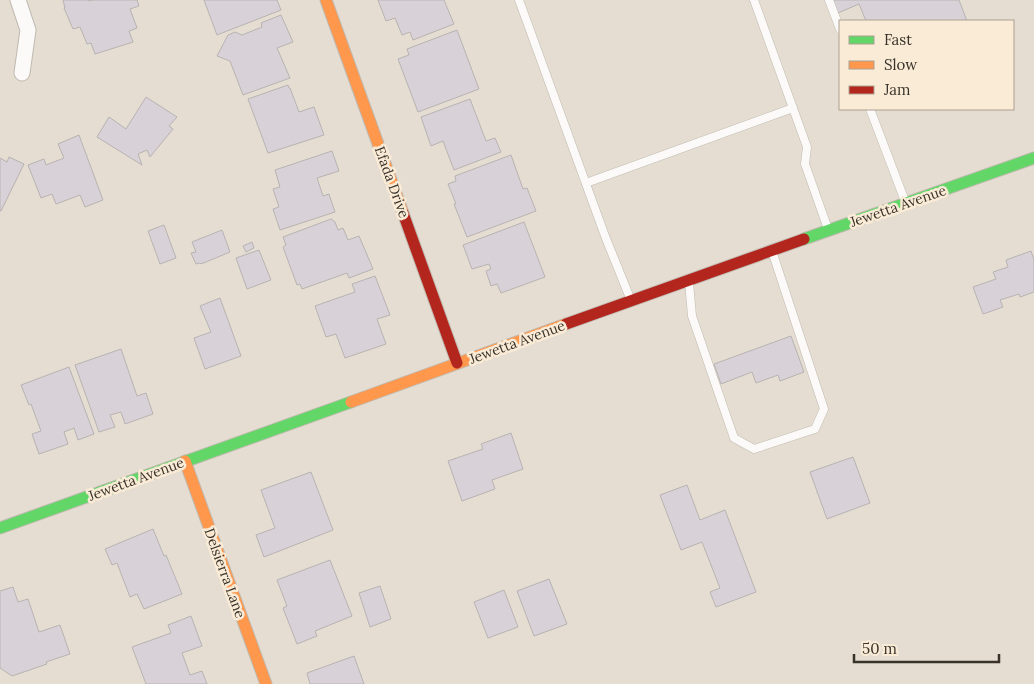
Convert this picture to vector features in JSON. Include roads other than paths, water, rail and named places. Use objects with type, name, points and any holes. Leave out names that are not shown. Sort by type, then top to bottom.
[{"type":"street","points":[[18,0],[28,30],[22,74]]},
{"type":"street","name":"Efada Drive","points":[[326,0],[457,363]]},
{"type":"street","name":"Jewetta Avenue","points":[[0,528],[632,300],[1034,158]]},
{"type":"street","name":"Delsierra Lane","points":[[185,461],[266,684]]},
{"type":"lane","points":[[519,0],[605,236],[632,300]]},
{"type":"lane","points":[[754,0],[807,146],[805,164],[829,230]]},
{"type":"lane","points":[[829,0],[839,26]]},
{"type":"lane","points":[[586,183],[793,108]]},
{"type":"lane","points":[[870,110],[906,203]]},
{"type":"lane","points":[[688,280],[692,316],[734,438],[754,449],[815,429],[824,409],[771,251]]}]
